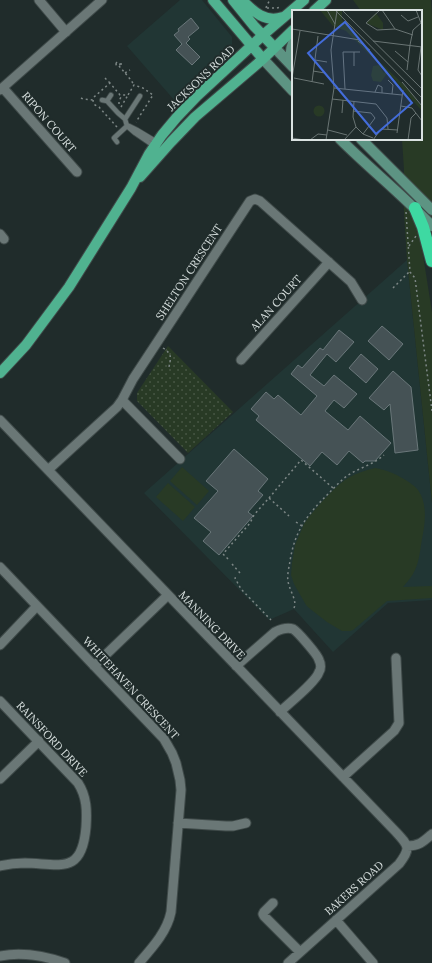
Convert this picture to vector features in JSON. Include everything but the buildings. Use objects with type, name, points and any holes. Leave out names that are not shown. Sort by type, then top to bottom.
[{"type":"highway","points":[[410,208],[423,227],[432,261]]},
{"type":"main road","points":[[213,0],[251,46],[292,89]]},
{"type":"main road","points":[[233,0],[254,26],[292,66]]},
{"type":"main road","points":[[242,0],[253,11],[265,18],[275,20],[286,11]]},
{"type":"main road","name":"JACKSONS ROAD","points":[[0,373],[26,345],[68,287],[131,188],[155,144],[177,117],[286,11],[304,0]]},
{"type":"main road","points":[[315,10],[325,1]]},
{"type":"main road","points":[[319,10],[325,1]]},
{"type":"main road","name":"JACKSONS ROAD","points":[[131,188],[195,117],[263,59],[292,31]]},
{"type":"main road","points":[[292,46],[290,58],[292,61]]},
{"type":"main road","points":[[341,140],[410,208],[432,226]]},
{"type":"main road","points":[[351,150],[361,151],[361,146],[355,140]]},
{"type":"main road","points":[[362,140],[432,210]]},
{"type":"street","points":[[39,0],[66,32]]},
{"type":"street","points":[[1,89],[102,0]]},
{"type":"street","name":"RIPON COURT","points":[[1,89],[77,172]]},
{"type":"street","name":"SHELTON CRESCENT","points":[[48,470],[112,412],[122,400],[133,379],[156,344],[250,202],[255,199],[260,201],[351,282],[362,300]]},
{"type":"street","name":"ALAN COURT","points":[[241,360],[329,262]]},
{"type":"street","points":[[122,400],[180,459]]},
{"type":"street","name":"MANNING DRIVE","points":[[0,420],[396,832],[407,846]]},
{"type":"street","name":"WHITEHAVEN CRESCENT","points":[[0,567],[156,730],[164,739],[176,763],[180,780],[180,800],[170,918],[160,937],[139,963]]},
{"type":"street","points":[[94,666],[168,595]]},
{"type":"street","points":[[0,645],[37,606]]},
{"type":"street","points":[[236,666],[275,632],[283,628],[291,629],[296,632],[317,656],[320,663],[320,672],[315,680],[280,712]]},
{"type":"street","points":[[342,777],[394,731],[399,723],[396,658]]},
{"type":"street","name":"RAINSFORD DRIVE","points":[[0,701],[73,777],[84,793],[86,806],[84,845],[80,854],[71,862],[59,866],[24,863],[0,866]]},
{"type":"street","points":[[0,779],[39,741]]},
{"type":"street","points":[[178,823],[233,826],[246,823]]},
{"type":"street","points":[[407,846],[415,846],[424,842],[432,834]]},
{"type":"street","name":"BAKERS ROAD","points":[[288,963],[399,864],[406,853],[407,846]]},
{"type":"street","points":[[273,903],[264,912],[264,916],[300,952]]},
{"type":"street","points":[[336,920],[373,963]]},
{"type":"street","points":[[0,956],[12,959],[41,956],[65,963]]},
{"type":"lane","points":[[111,95],[105,101],[125,118],[128,126],[135,133],[155,144]]},
{"type":"lane","points":[[125,118],[140,96]]},
{"type":"lane","points":[[117,142],[114,138],[128,126]]},
{"type":"path","points":[[266,8],[270,0]]},
{"type":"path","points":[[262,7],[277,8],[286,11]]},
{"type":"path","points":[[124,64],[118,66],[134,85],[143,88],[153,95],[135,124]]},
{"type":"path","points":[[121,74],[130,70]]},
{"type":"path","points":[[105,78],[120,95],[128,95]]},
{"type":"path","points":[[110,83],[94,97],[95,105],[99,107],[116,126],[121,128]]},
{"type":"path","points":[[122,94],[119,101],[120,108],[134,85]]},
{"type":"path","points":[[81,98],[94,100]]},
{"type":"path","points":[[410,208],[410,272],[415,278],[432,411]]},
{"type":"path","points":[[409,246],[418,234]]},
{"type":"path","points":[[393,288],[410,272]]},
{"type":"path","points":[[156,344],[169,352],[171,356],[169,367]]},
{"type":"path","points":[[294,608],[296,604],[289,586],[288,578],[294,544],[307,517],[346,477],[370,465],[384,455]]},
{"type":"path","points":[[228,559],[223,554],[250,523],[254,514],[301,460],[334,488]]},
{"type":"path","points":[[269,498],[289,516]]},
{"type":"path","points":[[296,522],[302,526]]},
{"type":"path","points":[[232,564],[240,574]]},
{"type":"path","points":[[236,578],[241,589],[271,620]]},
{"type":"shaded area","points":[[180,0],[202,0],[232,37],[232,52],[175,101],[127,46]]},
{"type":"shaded area","points":[[407,260],[432,503],[432,600],[388,603],[333,652],[294,609],[269,620],[144,493]]},
{"type":"green space","points":[[353,0],[431,0],[432,232],[422,249],[432,312],[432,503],[407,260],[402,140],[422,140],[422,10],[360,10]]},
{"type":"green space","points":[[168,346],[233,412],[188,453],[137,401],[137,393]]},
{"type":"green space","points":[[182,467],[209,491],[197,505],[170,481]]},
{"type":"green space","points":[[375,468],[390,472],[404,479],[418,490],[421,496],[425,521],[419,557],[413,574],[403,587],[432,586],[432,598],[387,601],[353,630],[342,631],[309,608],[294,584],[291,575],[295,545],[308,518],[343,481]]},
{"type":"green space","points":[[168,483],[195,507],[183,521],[156,497]]}]
